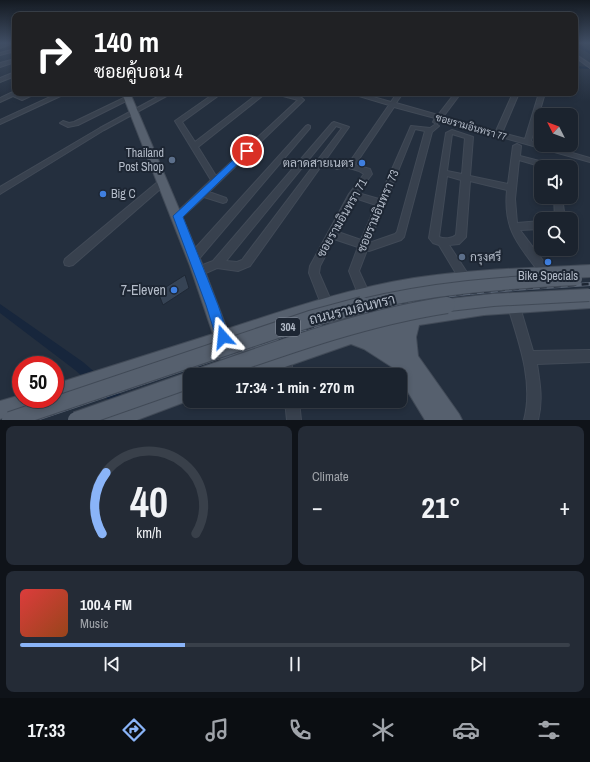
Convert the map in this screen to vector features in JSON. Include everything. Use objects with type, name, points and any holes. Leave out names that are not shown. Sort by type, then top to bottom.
[{"type":"main road","points":[[128,96],[194,257],[225,345],[230,368]]},
{"type":"main road","name":"ถนนรามอินทรา","points":[[64,390],[168,356],[225,345],[323,306],[362,295],[413,284],[464,277],[590,271]]},
{"type":"main road","name":"ถนนรามอินทรา","points":[[10,420],[348,308],[457,287],[508,282],[583,278]]},
{"type":"main road","points":[[404,361],[411,326],[418,319],[408,305],[406,299],[407,292],[413,284]]},
{"type":"main road","points":[[362,295],[404,361],[435,420]]},
{"type":"main road","name":"ถนนรามอินทรา","points":[[259,368],[352,337],[418,319],[475,310],[590,298]]},
{"type":"main road","name":"ถนนรามอินทรา","points":[[224,368],[315,336],[397,314],[434,307],[496,300],[590,298]]},
{"type":"main road","points":[[323,306],[339,321],[340,329],[332,344]]},
{"type":"main road","points":[[352,337],[404,361],[453,420]]},
{"type":"main road","points":[[225,345],[233,355],[276,342],[284,342],[310,351]]},
{"type":"main road","points":[[161,402],[176,387],[180,371],[176,360],[168,356]]},
{"type":"main road","points":[[76,420],[183,382]]},
{"type":"main road","points":[[119,418],[183,394]]},
{"type":"main road","points":[[0,410],[12,406]]},
{"type":"street","points":[[0,80],[12,75]]},
{"type":"street","points":[[0,100],[12,95]]},
{"type":"street","points":[[0,122],[57,96]]},
{"type":"street","points":[[63,124],[76,124],[128,96]]},
{"type":"street","points":[[9,197],[0,192],[133,111],[163,96]]},
{"type":"street","points":[[214,96],[178,121],[215,181]]},
{"type":"street","points":[[193,147],[259,96]]},
{"type":"street","points":[[178,216],[301,100],[300,98],[290,96]]},
{"type":"street","name":"ซอยรามอินทรา 77","points":[[362,96],[590,160]]},
{"type":"street","name":"ซอยรามอินทรา 71","points":[[323,306],[314,269],[353,194],[368,174],[367,171],[351,165],[390,104],[397,96]]},
{"type":"street","points":[[331,234],[369,247],[395,239],[401,234],[433,126],[456,96]]},
{"type":"street","points":[[498,135],[515,96]]},
{"type":"street","points":[[527,143],[541,96]]},
{"type":"street","points":[[12,107],[24,111]]},
{"type":"street","points":[[106,114],[115,122]]},
{"type":"street","points":[[199,271],[217,264],[334,124],[346,127],[246,263],[238,267],[217,264]]},
{"type":"street","name":"ซอยรามอินทรา 73","points":[[362,295],[354,271],[363,246],[414,126],[433,126]]},
{"type":"street","points":[[194,257],[308,127]]},
{"type":"street","points":[[452,132],[469,137],[465,179],[461,237],[456,241],[442,242],[436,240],[434,238],[449,133],[452,132]]},
{"type":"street","points":[[517,146],[512,188],[511,215],[514,227],[546,272]]},
{"type":"street","points":[[516,157],[534,162]]},
{"type":"street","points":[[337,167],[339,165],[351,165]]},
{"type":"street","points":[[443,174],[512,188]]},
{"type":"street","points":[[69,262],[163,182]]},
{"type":"street","points":[[202,193],[223,200]]},
{"type":"street","points":[[353,194],[382,203]]},
{"type":"street","points":[[514,227],[534,226]]},
{"type":"street","points":[[442,242],[464,277]]},
{"type":"street","points":[[514,307],[529,358],[535,409],[531,420]]},
{"type":"street","points":[[529,358],[589,359]]},
{"type":"street","points":[[284,359],[286,368]]},
{"type":"street","points":[[293,408],[294,420]]},
{"type":"building","name":"7-Eleven","points":[[185,275],[189,288],[163,305],[158,292]]},
{"type":"waterway","points":[[578,67],[590,68]]},
{"type":"waterway","points":[[0,308],[79,366],[94,379]]},
{"type":"waterway","points":[[105,389],[122,404]]},
{"type":"railway","points":[[392,305],[463,294],[590,284]]},
{"type":"railway","points":[[33,420],[293,332],[392,305]]},
{"type":"railway","points":[[387,306],[392,305]]},
{"type":"place","name":"Thailand Post Shop","points":[[172,160]]},
{"type":"place","name":"ตลาดสายเนตร","points":[[362,163]]},
{"type":"place","name":"Big C","points":[[103,194]]},
{"type":"place","name":"กรุงศรี","points":[[462,257]]},
{"type":"place","name":"Bike Specials","points":[[548,262]]},
{"type":"place","name":"7-Eleven","points":[[174,290]]},
{"type":"route","points":[[223,337],[178,216],[247,151]]}]
